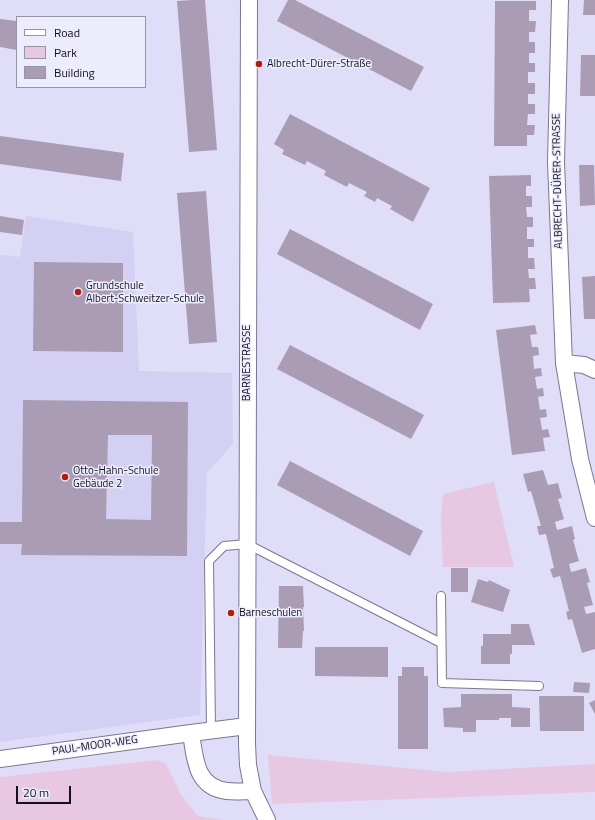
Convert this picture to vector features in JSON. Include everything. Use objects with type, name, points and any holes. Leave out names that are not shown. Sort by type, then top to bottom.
[{"type":"street","name":"BARNESTRASSE","points":[[249,0],[247,744],[248,765],[253,791],[267,820]]},
{"type":"street","name":"ALBRECHT-DÜRER-STRASSE","points":[[560,0],[556,162],[564,363],[580,459],[595,518]]},
{"type":"street","points":[[564,363],[584,364],[595,370]]},
{"type":"street","points":[[247,726],[191,732],[196,764],[202,777],[212,787],[227,791],[253,791]]},
{"type":"street","name":"PAUL-MOOR-WEG","points":[[0,759],[191,732]]},
{"type":"lane","points":[[211,730],[209,561],[224,546],[247,544],[441,643]]},
{"type":"lane","points":[[440,596],[442,683],[539,686]]},
{"type":"shaded area","points":[[26,216],[133,232],[139,371],[232,373],[233,444],[207,473],[200,715],[0,742],[0,255],[20,257]]},
{"type":"green space","points":[[494,482],[514,567],[443,567],[441,519],[443,494]]},
{"type":"green space","points":[[268,755],[447,772],[595,764],[595,792],[272,804]]},
{"type":"green space","points":[[158,760],[166,764],[182,796],[198,816],[222,820],[0,820],[0,777]]},
{"type":"building","points":[[205,0],[217,150],[189,152],[177,1]]},
{"type":"building","points":[[288,0],[295,0],[424,67],[411,91],[277,21]]},
{"type":"building","points":[[584,0],[595,0],[595,15],[583,15]]},
{"type":"building","points":[[495,1],[536,1],[536,10],[529,10],[529,21],[536,21],[535,32],[529,32],[529,42],[535,42],[535,53],[529,53],[529,63],[535,63],[535,72],[528,72],[528,83],[535,83],[535,94],[528,94],[528,104],[535,104],[535,114],[528,114],[527,125],[535,125],[534,135],[527,135],[527,146],[494,146]]},
{"type":"building","points":[[0,19],[16,21],[16,50],[0,47]]},
{"type":"building","points":[[581,55],[595,55],[595,96],[580,96]]},
{"type":"building","points":[[290,114],[430,188],[413,222],[390,209],[392,206],[377,198],[375,202],[364,196],[367,192],[349,183],[347,187],[324,175],[326,171],[307,161],[305,165],[282,154],[284,150],[274,144]]},
{"type":"building","points":[[0,136],[124,153],[121,181],[0,164]]},
{"type":"building","points":[[579,165],[594,165],[595,205],[580,206]]},
{"type":"building","points":[[531,175],[531,186],[526,186],[526,196],[532,196],[532,207],[526,207],[527,217],[533,217],[533,227],[527,227],[527,239],[534,239],[534,247],[528,247],[528,258],[534,258],[535,269],[528,269],[529,278],[535,278],[536,289],[529,289],[530,302],[493,303],[489,176]]},
{"type":"building","points":[[206,191],[217,342],[189,344],[177,193]]},
{"type":"building","points":[[0,216],[24,220],[22,235],[0,232]]},
{"type":"building","points":[[290,229],[433,304],[420,330],[277,254]]},
{"type":"building","name":"Grundschule Albert-Schweitzer-Schule","points":[[34,262],[123,263],[123,352],[33,351]]},
{"type":"building","points":[[595,276],[595,319],[584,319],[582,277]]},
{"type":"building","points":[[535,325],[537,334],[530,335],[532,347],[538,347],[539,355],[533,356],[534,369],[541,368],[542,376],[535,377],[537,389],[543,388],[544,396],[538,397],[540,410],[546,409],[547,417],[540,418],[542,430],[548,429],[550,437],[543,438],[545,451],[512,455],[496,330]]},
{"type":"building","points":[[290,345],[424,415],[411,439],[277,369]]},
{"type":"building","name":"Otto-Hahn-Schule Gebäude 2","points":[[23,400],[188,402],[187,556],[21,555],[22,544],[0,544],[0,522],[22,522]],"holes":[[[108,435],[152,435],[151,520],[106,519]]]},
{"type":"building","points":[[290,461],[423,531],[410,556],[277,485]]},
{"type":"building","points":[[543,470],[548,485],[558,483],[562,498],[558,499],[564,519],[555,522],[557,530],[572,526],[575,539],[573,540],[579,561],[569,564],[571,572],[586,568],[590,582],[587,583],[593,605],[584,607],[586,614],[595,612],[595,649],[582,653],[572,619],[568,620],[566,612],[569,611],[560,576],[553,578],[550,569],[554,568],[546,534],[539,535],[537,526],[541,526],[531,491],[528,492],[523,474]]},
{"type":"building","points":[[451,568],[468,568],[468,592],[451,592]]},
{"type":"building","points":[[478,579],[488,582],[489,580],[510,590],[503,612],[471,602]]},
{"type":"building","points":[[279,586],[303,586],[304,631],[302,648],[278,648]]},
{"type":"building","points":[[511,624],[529,624],[535,645],[512,645],[510,664],[481,664],[483,634],[511,634]]},
{"type":"building","points":[[315,647],[388,647],[388,677],[315,676]]},
{"type":"building","points":[[402,667],[424,667],[424,676],[428,676],[428,749],[398,749],[398,676],[402,676]]},
{"type":"building","points":[[574,682],[590,683],[589,693],[573,692]]},
{"type":"building","points":[[461,694],[512,694],[512,707],[530,708],[530,727],[511,727],[511,718],[499,718],[499,720],[476,720],[476,732],[463,732],[463,728],[444,727],[443,708],[461,707]]},
{"type":"building","points":[[539,696],[584,696],[584,731],[540,731]]},
{"type":"building","points":[[595,700],[595,714],[589,703]]},
{"type":"place","name":"Albrecht-Dürer-Straße","points":[[259,64]]},
{"type":"place","name":"Grundschule Albert-Schweitzer-Schule","points":[[78,292]]},
{"type":"place","name":"Otto-Hahn-Schule Gebäude 2","points":[[65,477]]},
{"type":"place","name":"Barneschulen","points":[[231,613]]}]
